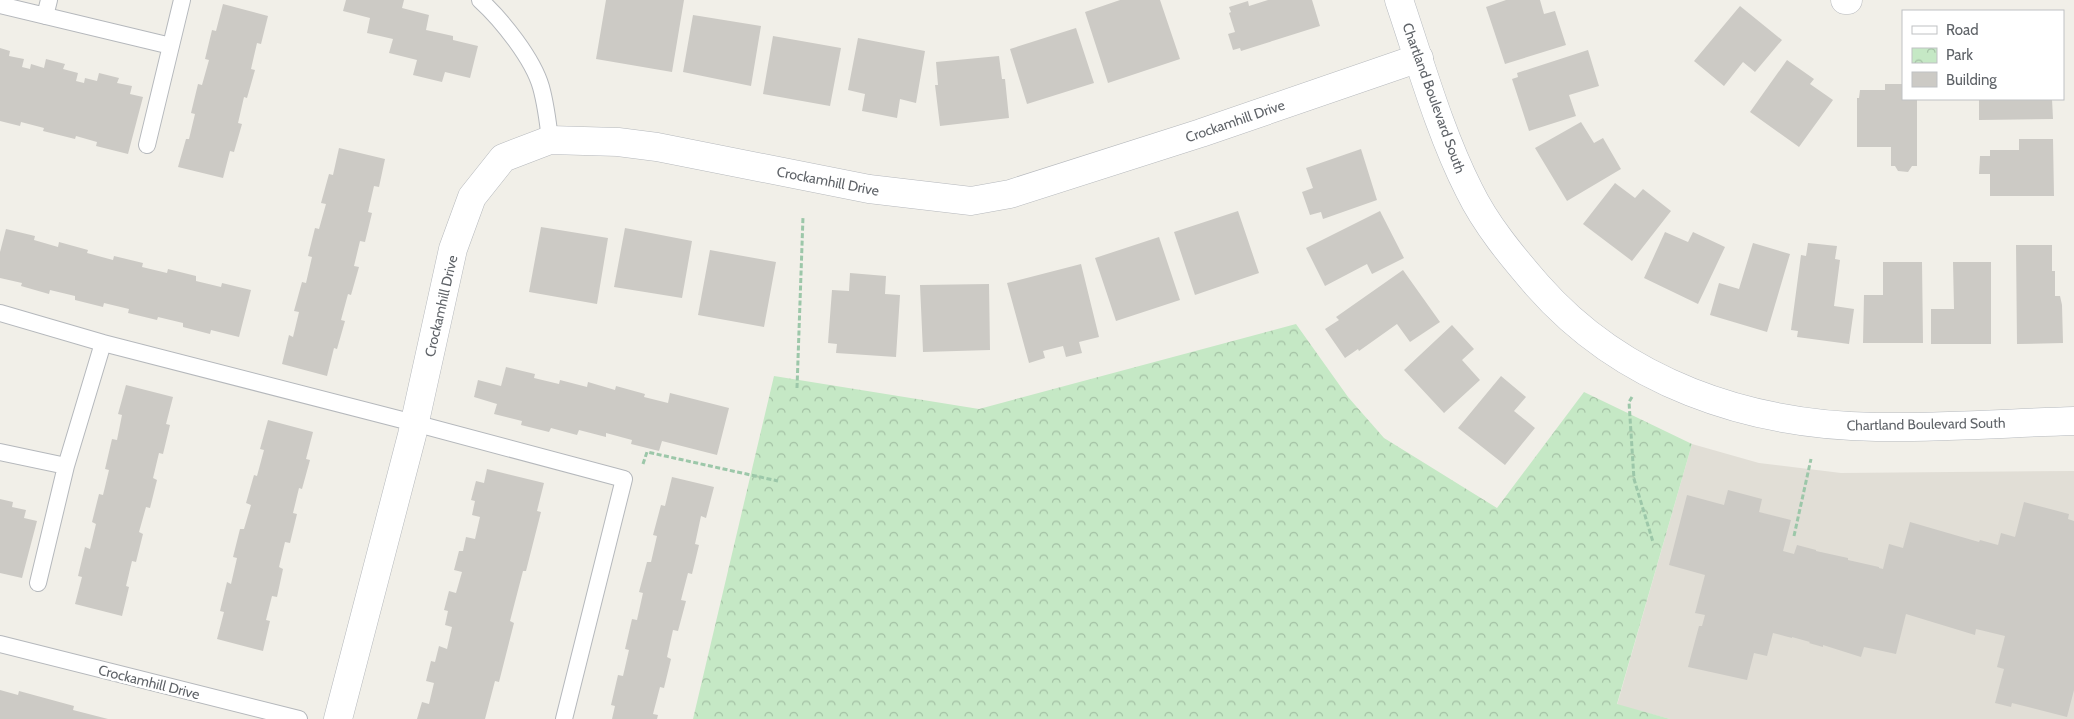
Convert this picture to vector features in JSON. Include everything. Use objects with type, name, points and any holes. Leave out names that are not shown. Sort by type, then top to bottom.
[{"type":"street","name":"Chartland Boulevard South","points":[[1400,0],[1455,161],[1470,193],[1490,226],[1516,262],[1549,299],[1580,328],[1645,372],[1684,391],[1723,405],[1785,419],[1877,427],[2074,421]]},
{"type":"street","name":"Crockamhill Drive","points":[[338,719],[414,423],[453,249],[472,197],[503,158],[550,140],[618,142],[638,144],[870,189],[971,200],[1010,194],[1192,136],[1419,58]]},
{"type":"lane","points":[[147,144],[182,0]]},
{"type":"lane","points":[[480,0],[494,13],[523,52],[540,85],[547,110],[550,140]]},
{"type":"lane","points":[[0,5],[47,8],[171,46]]},
{"type":"lane","points":[[0,313],[103,343],[624,479],[564,719]]},
{"type":"lane","points":[[38,583],[66,466],[103,343]]},
{"type":"lane","points":[[0,452],[66,466]]},
{"type":"lane","name":"Crockamhill Drive","points":[[0,644],[299,719]]},
{"type":"path","points":[[797,388],[803,217]]},
{"type":"path","points":[[1645,372],[1629,402],[1634,479],[1653,542]]},
{"type":"path","points":[[624,479],[638,480],[647,452],[778,481]]},
{"type":"path","points":[[1794,536],[1811,459]]},
{"type":"shaded area","points":[[1692,444],[1759,463],[1841,473],[2074,471],[2074,719],[1670,719],[1617,705]]},
{"type":"green space","points":[[1296,324],[1348,397],[1384,438],[1497,508],[1584,392],[1692,444],[1617,704],[1670,719],[693,719],[774,376],[979,409]]},
{"type":"building","points":[[346,0],[404,0],[402,8],[429,15],[426,30],[453,36],[453,40],[478,46],[470,78],[445,72],[442,82],[413,75],[417,60],[389,53],[393,39],[367,33],[370,18],[343,11]]},
{"type":"building","points":[[606,0],[684,0],[672,72],[596,59]]},
{"type":"building","points":[[1120,0],[1160,0],[1180,59],[1108,83],[1085,12]]},
{"type":"building","points":[[1268,0],[1312,0],[1320,26],[1241,51],[1240,48],[1233,50],[1228,34],[1235,32],[1229,7],[1248,1],[1249,6]]},
{"type":"building","points":[[1506,0],[1540,0],[1544,14],[1555,11],[1566,45],[1505,64],[1486,7]]},
{"type":"building","points":[[223,4],[268,16],[261,44],[257,43],[251,69],[255,70],[247,98],[244,97],[238,123],[242,124],[234,152],[230,151],[223,178],[178,167],[186,139],[189,139],[195,114],[191,113],[198,84],[202,85],[209,60],[205,59],[212,30],[216,31]]},
{"type":"building","points":[[1740,6],[1782,40],[1755,72],[1743,62],[1724,86],[1694,61]]},
{"type":"building","points":[[693,15],[761,26],[751,86],[683,72]]},
{"type":"building","points":[[1076,28],[1094,83],[1027,104],[1010,49]]},
{"type":"building","points":[[773,36],[841,48],[830,106],[763,94]]},
{"type":"building","points":[[858,38],[925,51],[916,103],[900,99],[897,118],[862,111],[865,94],[848,90]]},
{"type":"building","points":[[0,48],[10,51],[9,56],[24,59],[22,67],[30,69],[31,64],[44,68],[46,59],[65,64],[63,69],[78,73],[76,81],[84,83],[85,78],[97,81],[99,73],[119,78],[117,83],[132,86],[130,94],[143,97],[128,154],[96,146],[97,142],[76,136],[75,139],[43,131],[44,128],[21,122],[20,126],[0,121]]},
{"type":"building","points":[[1588,50],[1599,86],[1569,95],[1576,116],[1529,131],[1512,79],[1518,77],[1517,73]]},
{"type":"building","points":[[999,56],[1002,79],[1005,79],[1009,118],[940,126],[935,85],[938,85],[936,62]]},
{"type":"building","points":[[1787,60],[1814,79],[1810,84],[1833,100],[1799,147],[1750,112]]},
{"type":"building","points":[[1885,84],[1902,84],[1902,100],[1917,100],[1917,166],[1912,166],[1908,172],[1898,171],[1895,166],[1891,166],[1891,147],[1857,147],[1857,98],[1859,98],[1860,90],[1885,90]]},
{"type":"building","points":[[1979,100],[2052,100],[2053,119],[1979,120]]},
{"type":"building","points":[[1581,122],[1594,143],[1603,138],[1621,169],[1567,201],[1535,148]]},
{"type":"building","points":[[2019,139],[2053,139],[2054,196],[1990,196],[1990,174],[1979,174],[1980,156],[1990,156],[1990,150],[2019,150]]},
{"type":"building","points":[[339,148],[385,159],[379,187],[374,186],[368,212],[372,213],[365,242],[360,241],[354,266],[359,267],[351,295],[348,294],[341,320],[345,321],[337,349],[334,348],[327,376],[282,364],[289,335],[293,337],[299,312],[294,311],[302,282],[306,283],[312,257],[308,256],[315,228],[319,229],[326,204],[321,203],[329,174],[333,175]]},
{"type":"building","points":[[1361,149],[1377,200],[1323,219],[1321,212],[1310,215],[1302,192],[1313,188],[1306,168]]},
{"type":"building","points":[[1615,183],[1635,198],[1643,189],[1671,211],[1632,261],[1583,224]]},
{"type":"building","points":[[1238,211],[1259,273],[1195,295],[1174,232]]},
{"type":"building","points":[[1380,211],[1404,258],[1372,274],[1367,264],[1325,286],[1306,248]]},
{"type":"building","points":[[541,227],[608,238],[597,304],[529,292]]},
{"type":"building","points":[[625,228],[692,241],[682,298],[614,287]]},
{"type":"building","points":[[6,229],[35,236],[34,240],[58,247],[59,242],[88,250],[87,253],[113,260],[114,256],[143,263],[142,267],[167,273],[168,269],[196,276],[196,281],[221,287],[222,283],[251,290],[239,337],[211,330],[210,334],[183,327],[183,323],[158,317],[157,320],[128,313],[129,309],[104,303],[103,307],[75,300],[75,296],[50,290],[49,294],[21,286],[22,283],[0,278],[0,252]]},
{"type":"building","points":[[1665,232],[1688,242],[1693,232],[1725,247],[1698,304],[1644,278]]},
{"type":"building","points":[[1159,237],[1180,300],[1116,321],[1095,258]]},
{"type":"building","points":[[1753,243],[1790,254],[1767,332],[1710,315],[1719,283],[1739,289]]},
{"type":"building","points":[[1808,243],[1837,246],[1835,259],[1840,260],[1834,306],[1854,309],[1849,344],[1797,337],[1798,331],[1791,330],[1801,255],[1806,256]]},
{"type":"building","points":[[2016,245],[2052,245],[2052,271],[2055,271],[2055,296],[2060,296],[2062,305],[2063,343],[2017,344]]},
{"type":"building","points":[[710,250],[776,262],[764,327],[698,315]]},
{"type":"building","points":[[1883,262],[1922,262],[1923,343],[1863,343],[1864,295],[1883,295]]},
{"type":"building","points":[[1953,262],[1991,262],[1991,344],[1931,344],[1931,309],[1954,309]]},
{"type":"building","points":[[1081,264],[1099,337],[1079,342],[1082,353],[1066,357],[1063,346],[1043,351],[1045,358],[1029,363],[1007,283]]},
{"type":"building","points":[[1403,270],[1440,322],[1410,342],[1397,324],[1359,351],[1358,349],[1345,358],[1325,329],[1339,320],[1336,317]]},
{"type":"building","points":[[850,273],[886,276],[885,294],[900,295],[896,357],[836,353],[837,344],[828,343],[832,290],[849,291]]},
{"type":"building","points":[[989,284],[990,350],[923,352],[920,285]]},
{"type":"building","points":[[1452,325],[1474,349],[1462,360],[1480,380],[1444,413],[1404,370]]},
{"type":"building","points":[[506,367],[535,374],[534,378],[559,384],[560,380],[587,387],[588,382],[615,390],[616,386],[645,394],[644,397],[668,403],[670,393],[729,408],[717,455],[662,441],[659,451],[631,444],[632,440],[606,433],[606,437],[579,430],[577,435],[551,428],[549,432],[521,425],[522,421],[494,414],[497,404],[474,397],[478,380],[501,386]]},
{"type":"building","points":[[1501,376],[1526,397],[1514,411],[1535,428],[1505,465],[1458,428]]},
{"type":"building","points":[[126,385],[173,397],[166,424],[170,425],[163,454],[159,453],[153,478],[157,480],[150,508],[146,507],[139,532],[143,534],[136,562],[132,561],[126,586],[129,587],[122,616],[75,604],[82,577],[78,576],[85,547],[90,549],[96,524],[92,522],[99,494],[103,495],[109,470],[105,469],[112,439],[117,440],[122,415],[118,414]]},
{"type":"building","points":[[268,420],[313,432],[306,459],[310,460],[302,489],[299,488],[293,513],[297,514],[290,543],[285,542],[279,567],[283,569],[277,597],[272,596],[266,620],[270,621],[263,651],[217,639],[224,612],[220,611],[227,582],[231,584],[237,558],[233,557],[240,529],[244,529],[251,505],[246,503],[254,475],[257,476],[264,450],[260,449]]},
{"type":"building","points":[[487,469],[544,483],[537,511],[541,512],[526,571],[523,571],[510,621],[514,623],[499,682],[495,681],[485,719],[417,719],[422,702],[429,704],[434,683],[426,681],[431,661],[435,662],[439,646],[447,649],[452,627],[445,625],[448,611],[444,610],[449,591],[456,593],[462,572],[454,570],[459,551],[463,551],[466,537],[475,539],[480,517],[472,515],[475,501],[471,500],[476,481],[484,483]]},
{"type":"building","points":[[672,477],[714,487],[706,518],[701,516],[695,544],[699,545],[692,574],[688,573],[681,600],[686,601],[678,631],[673,630],[667,657],[671,659],[664,688],[660,687],[653,714],[658,715],[657,719],[612,719],[615,706],[611,705],[618,675],[623,676],[629,650],[625,649],[632,619],[637,620],[643,593],[639,592],[647,562],[651,562],[657,536],[653,535],[661,505],[665,506]]},
{"type":"building","points":[[1728,490],[1762,499],[1759,512],[1791,520],[1783,551],[1794,554],[1797,545],[1883,569],[1889,544],[1903,548],[1910,522],[1979,542],[1980,540],[1998,545],[2001,533],[2015,537],[2024,502],[2069,514],[2068,519],[2074,521],[2074,690],[2067,717],[2012,703],[2011,707],[1995,703],[2004,669],[1997,667],[2005,636],[1976,629],[1975,635],[1906,614],[1896,654],[1864,647],[1861,657],[1823,645],[1823,647],[1773,633],[1767,656],[1754,653],[1747,680],[1688,667],[1699,626],[1702,626],[1705,615],[1695,613],[1705,575],[1669,565],[1687,495],[1724,505]]},
{"type":"building","points":[[0,499],[13,502],[12,507],[26,510],[24,518],[37,521],[22,578],[0,573]]},
{"type":"building","points":[[0,690],[18,695],[19,691],[74,706],[73,710],[108,719],[0,719]]}]
